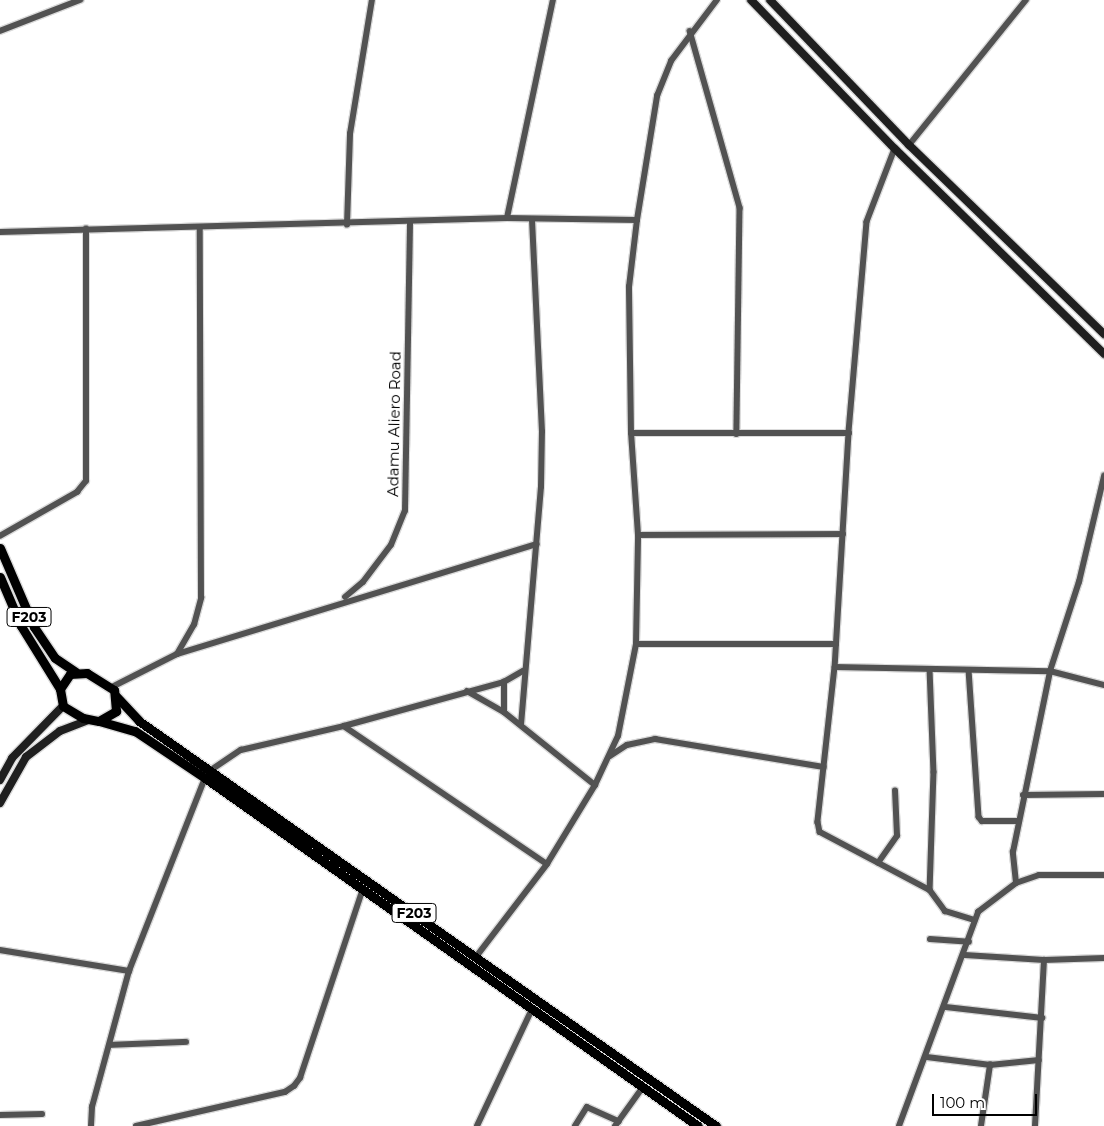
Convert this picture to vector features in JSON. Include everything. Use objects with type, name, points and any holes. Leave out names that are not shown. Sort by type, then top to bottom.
[{"type":"main road","points":[[751,0],[895,150],[1104,354]]},
{"type":"main road","points":[[770,0],[909,145],[1104,334]]},
{"type":"main road","name":"F203","points":[[0,548],[34,627],[55,658],[76,672]]},
{"type":"main road","name":"F203","points":[[0,577],[22,626],[60,689]]},
{"type":"main road","points":[[76,672],[97,677],[112,687],[116,696],[116,711],[99,721],[89,720],[63,706],[60,689],[63,680],[76,672]]},
{"type":"main road","name":"F203","points":[[116,696],[139,721],[716,1126]]},
{"type":"main road","points":[[0,780],[12,758],[63,706]]},
{"type":"main road","points":[[0,803],[26,757],[60,731],[89,720]]},
{"type":"main road","name":"F203","points":[[99,721],[135,731],[205,778],[698,1126]]},
{"type":"street","points":[[0,31],[80,0]]},
{"type":"street","points":[[347,225],[350,134],[372,0]]},
{"type":"street","points":[[507,218],[553,0]]},
{"type":"street","points":[[476,957],[548,864],[595,785],[618,736],[636,644],[638,535],[631,434],[629,287],[637,220],[657,96],[671,61],[690,31],[717,0]]},
{"type":"street","points":[[909,145],[1026,0]]},
{"type":"street","points":[[690,31],[740,208],[736,434]]},
{"type":"street","points":[[895,150],[867,222],[849,433],[835,667],[824,766],[820,832],[930,890],[945,912],[975,920]]},
{"type":"street","points":[[0,232],[347,225],[507,218],[532,220],[637,220]]},
{"type":"street","points":[[520,725],[523,671],[537,544],[542,432],[532,220]]},
{"type":"street","name":"Adamu Aliero Road","points":[[338,601],[356,590],[371,573],[397,535],[405,511],[410,222]]},
{"type":"street","points":[[177,654],[194,625],[201,598],[200,228]]},
{"type":"street","points":[[0,536],[77,492],[86,480],[86,229]]},
{"type":"street","points":[[631,434],[849,433]]},
{"type":"street","points":[[1016,883],[1013,852],[1023,795],[1050,671],[1079,582],[1104,476]]},
{"type":"street","points":[[638,535],[843,534]]},
{"type":"street","points":[[112,687],[177,654],[338,601],[537,544]]},
{"type":"street","points":[[636,644],[836,644]]},
{"type":"street","points":[[835,667],[1050,671],[1104,685]]},
{"type":"street","points":[[930,669],[934,772],[930,890]]},
{"type":"street","points":[[970,670],[979,817],[982,821],[1019,821]]},
{"type":"street","points":[[211,770],[241,750],[344,726],[504,682],[523,671]]},
{"type":"street","points":[[504,682],[504,712]]},
{"type":"street","points":[[467,691],[504,712],[595,785]]},
{"type":"street","points":[[344,726],[548,864]]},
{"type":"street","points":[[609,757],[626,745],[655,739],[824,766]]},
{"type":"street","points":[[91,1126],[92,1107],[129,971],[205,778]]},
{"type":"street","points":[[878,863],[897,836],[894,791]]},
{"type":"street","points":[[1023,795],[1104,794]]},
{"type":"street","points":[[899,1126],[946,1007],[975,920],[983,906],[1016,883],[1039,875],[1104,875]]},
{"type":"street","points":[[136,1126],[284,1092],[294,1086],[300,1078],[363,889]]},
{"type":"street","points":[[930,939],[968,942]]},
{"type":"street","points":[[0,950],[129,971]]},
{"type":"street","points":[[965,954],[1044,960],[1104,958]]},
{"type":"street","points":[[1036,1126],[1044,960]]},
{"type":"street","points":[[946,1007],[1042,1018]]},
{"type":"street","points":[[477,1126],[532,1009]]},
{"type":"street","points":[[110,1046],[186,1042]]},
{"type":"street","points":[[927,1057],[990,1065],[1039,1060]]},
{"type":"street","points":[[981,1126],[990,1065]]},
{"type":"street","points":[[575,1126],[587,1107],[617,1124],[642,1087]]},
{"type":"street","points":[[0,1115],[42,1114]]}]
